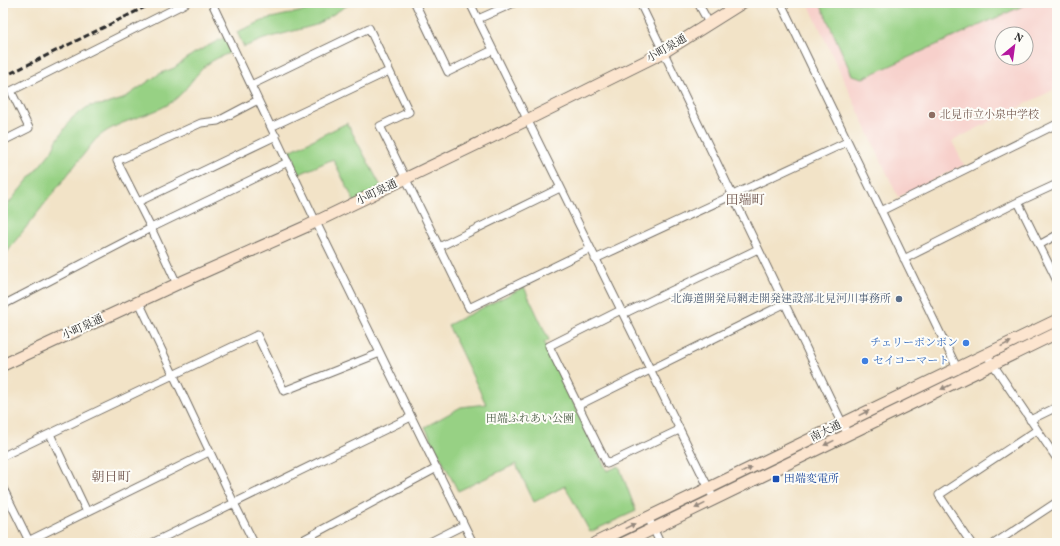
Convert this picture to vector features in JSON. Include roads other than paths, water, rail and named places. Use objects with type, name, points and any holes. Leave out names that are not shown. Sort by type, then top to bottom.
[{"type":"street","points":[[3,141],[29,128],[11,91],[186,3]]},
{"type":"street","points":[[212,3],[316,222],[473,543]]},
{"type":"street","points":[[415,3],[448,72],[493,50]]},
{"type":"street","points":[[470,3],[650,369],[678,430],[714,499]]},
{"type":"street","points":[[478,20],[514,3]]},
{"type":"street","points":[[640,3],[848,434]]},
{"type":"street","points":[[698,3],[709,23]]},
{"type":"street","name":"小町泉通","points":[[4,362],[316,222],[527,120],[664,52],[742,3]]},
{"type":"street","points":[[781,3],[962,380]]},
{"type":"street","points":[[251,85],[369,28],[409,112],[380,126],[469,308],[590,249]]},
{"type":"street","points":[[271,126],[389,71]]},
{"type":"street","points":[[177,284],[117,161],[201,123],[218,121],[258,100]]},
{"type":"street","points":[[881,211],[1057,124]]},
{"type":"street","points":[[138,202],[276,136]]},
{"type":"street","points":[[595,259],[847,142]]},
{"type":"street","points":[[3,305],[151,228],[288,162]]},
{"type":"street","points":[[904,259],[1057,184]]},
{"type":"street","points":[[439,247],[560,188]]},
{"type":"street","points":[[1018,202],[1057,282]]},
{"type":"street","points":[[1038,245],[1057,235]]},
{"type":"street","points":[[678,430],[607,464],[549,346],[758,249]]},
{"type":"street","points":[[139,302],[172,375],[254,543]]},
{"type":"street","points":[[578,405],[784,304]]},
{"type":"street","name":"南大通","points":[[595,543],[1057,320]]},
{"type":"street","name":"南大通","points":[[624,543],[1057,333]]},
{"type":"street","points":[[3,456],[257,335],[284,391],[380,353]]},
{"type":"street","points":[[986,354],[1057,459]]},
{"type":"street","points":[[1030,420],[1057,407]]},
{"type":"street","points":[[152,543],[411,417]]},
{"type":"street","points":[[971,543],[939,495],[1037,430]]},
{"type":"street","points":[[50,434],[87,512]]},
{"type":"street","points":[[4,491],[28,542],[209,452]]},
{"type":"street","points":[[297,543],[437,468]]},
{"type":"street","points":[[995,543],[1057,502]]},
{"type":"street","points":[[648,517],[660,543]]},
{"type":"street","points":[[428,543],[464,525]]},
{"type":"railway","points":[[3,77],[153,3]]},
{"type":"place","name":"北見市立小泉中学校","points":[[932,115]]},
{"type":"place","name":"北海道開発局網走開発建設部北見河川事務所","points":[[899,299]]},
{"type":"place","name":"チェリーボンボン","points":[[966,343]]},
{"type":"place","name":"セイコーマート","points":[[865,361]]},
{"type":"place","name":"田端変電所","points":[[776,479]]},
{"type":"district","name":"田端町","points":[[745,201]]},
{"type":"district","name":"朝日町","points":[[111,478]]},
{"type":"park label","name":"田端ふれあい公園","points":[[530,419]]}]
